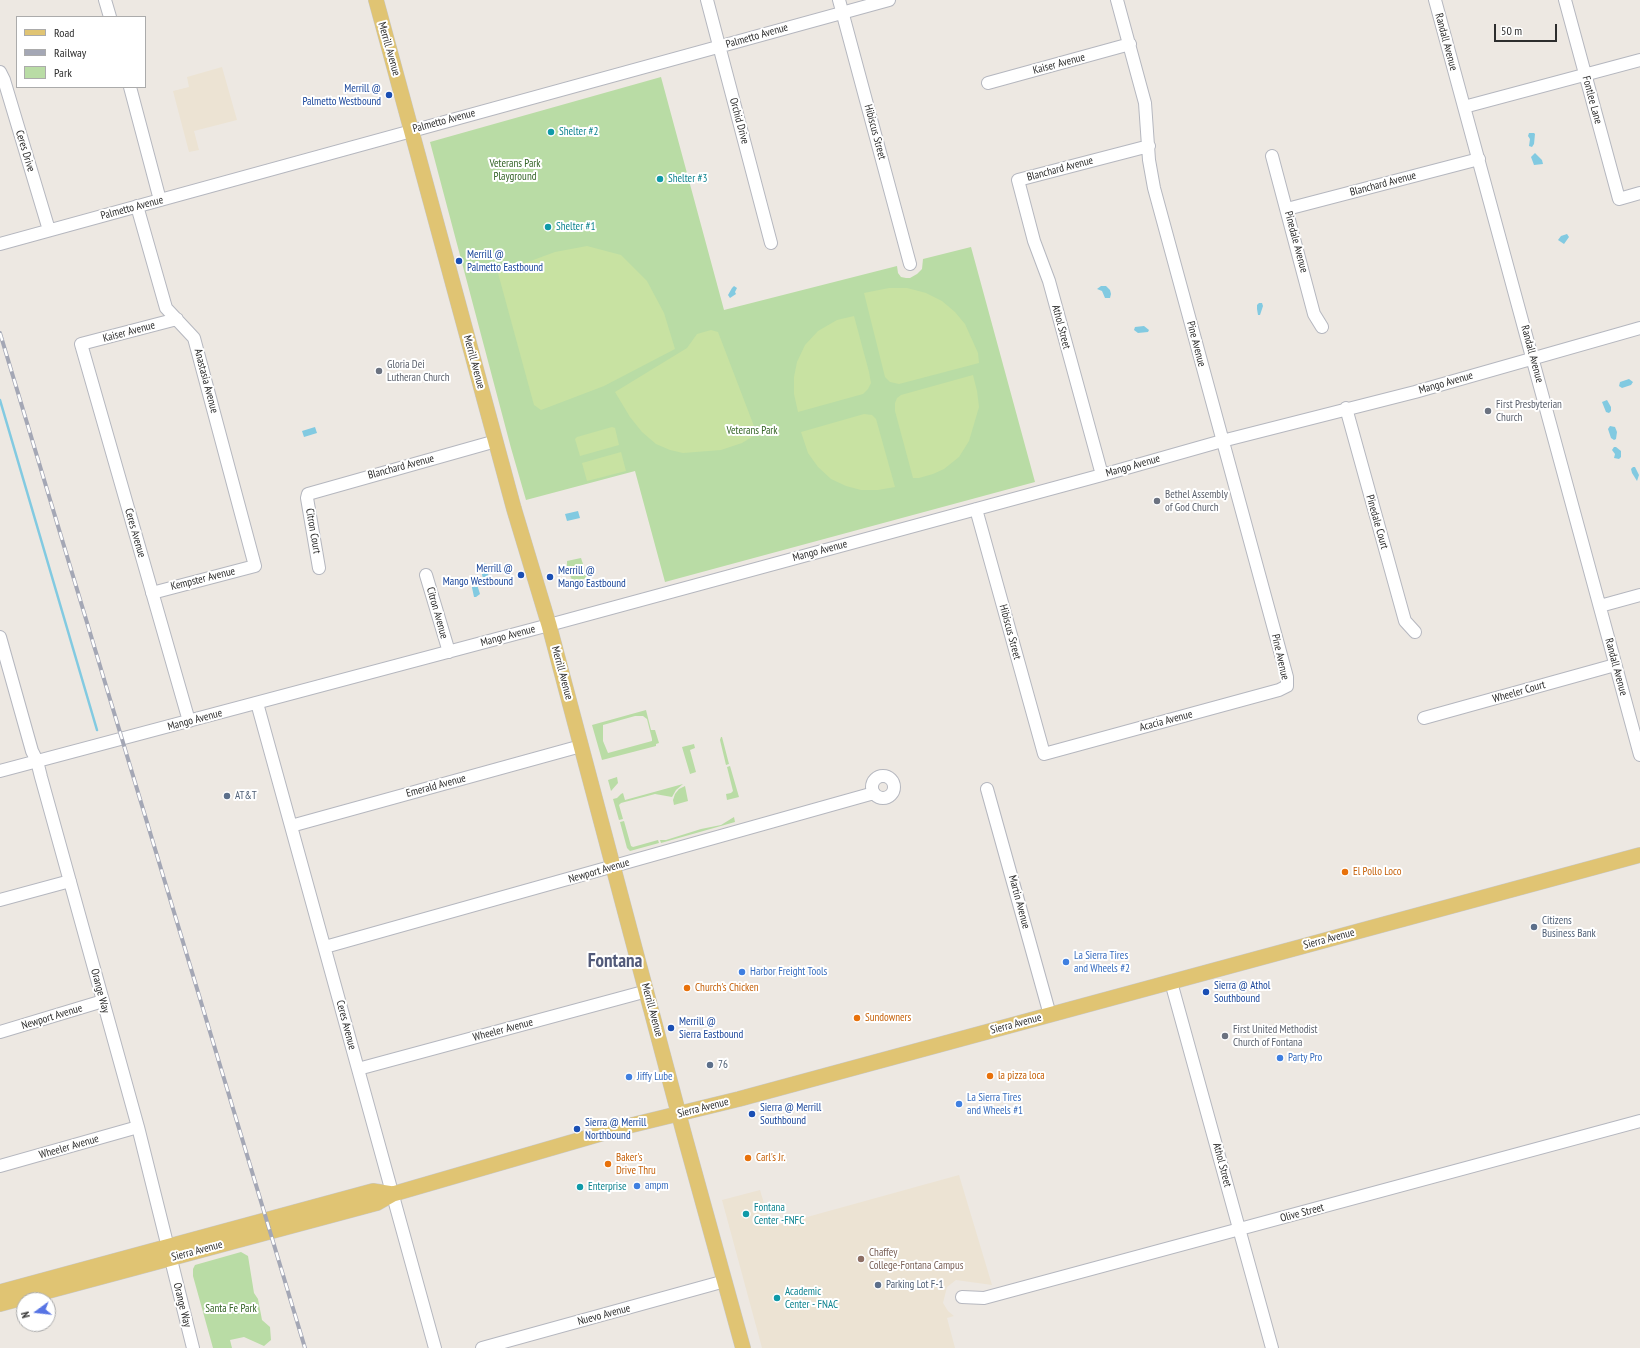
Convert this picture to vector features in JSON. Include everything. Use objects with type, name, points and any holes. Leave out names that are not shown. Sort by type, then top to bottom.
[{"type":"main road","name":"Merrill Avenue","points":[[376,0],[496,441],[549,625],[743,1348]]},
{"type":"main road","name":"Sierra Avenue","points":[[0,1292],[377,1203],[393,1194],[614,1130],[1050,1015],[1640,855]]},
{"type":"main road","name":"Sierra Avenue","points":[[0,1304],[169,1252]]},
{"type":"street","points":[[105,0],[110,16]]},
{"type":"street","name":"Orchid Drive","points":[[707,0],[771,243]]},
{"type":"street","name":"Hibiscus Street","points":[[839,0],[910,264]]},
{"type":"street","name":"Palmetto Avenue","points":[[0,244],[889,0]]},
{"type":"street","name":"Pine Avenue","points":[[1118,0],[1145,103],[1148,146],[1154,188],[1287,677],[1287,686]]},
{"type":"street","name":"Randall Avenue","points":[[1435,0],[1640,755]]},
{"type":"street","name":"Fontlee Lane","points":[[1565,0],[1619,199],[1640,193]]},
{"type":"street","name":"Kaiser Avenue","points":[[988,83],[1130,44]]},
{"type":"street","points":[[1464,107],[1640,60]]},
{"type":"street","name":"Ceres Drive","points":[[0,72],[4,80],[49,230]]},
{"type":"street","points":[[130,88],[160,200]]},
{"type":"street","name":"Blanchard Avenue","points":[[1018,180],[1148,146]]},
{"type":"street","name":"Pinedale Avenue","points":[[1272,156],[1314,314],[1322,328]]},
{"type":"street","name":"Blanchard Avenue","points":[[1287,209],[1479,159]]},
{"type":"street","name":"Athol Street","points":[[1018,180],[1034,241],[1049,281],[1102,475]]},
{"type":"street","name":"Anastasia Avenue","points":[[138,206],[166,308],[194,338],[255,566]]},
{"type":"street","name":"Kaiser Avenue","points":[[81,344],[177,319]]},
{"type":"street","name":"Mango Avenue","points":[[0,771],[549,625],[1222,441],[1346,408],[1415,392],[1640,328]]},
{"type":"street","name":"Ceres Avenue","points":[[81,344],[189,721]]},
{"type":"street","name":"Pinedale Court","points":[[1346,408],[1405,621],[1415,632]]},
{"type":"street","name":"Blanchard Avenue","points":[[308,494],[496,441]]},
{"type":"street","name":"Citron Court","points":[[308,494],[307,498],[319,568]]},
{"type":"street","name":"Hibiscus Street","points":[[976,509],[1044,754]]},
{"type":"street","name":"Kempster Avenue","points":[[152,592],[255,566]]},
{"type":"street","name":"Citron Avenue","points":[[426,575],[449,652]]},
{"type":"street","points":[[1600,606],[1640,595]]},
{"type":"street","name":"Orange Way","points":[[0,639],[32,751],[37,762],[138,1127],[193,1348]]},
{"type":"street","name":"Wheeler Court","points":[[1424,718],[1615,665]]},
{"type":"street","name":"Acacia Avenue","points":[[1044,754],[1272,692],[1287,686]]},
{"type":"street","name":"Ceres Avenue","points":[[257,703],[435,1348]]},
{"type":"street","name":"Emerald Avenue","points":[[291,826],[581,746]]},
{"type":"street","name":"Martin Avenue","points":[[987,789],[1050,1015]]},
{"type":"street","name":"Newport Avenue","points":[[325,947],[874,793]]},
{"type":"street","points":[[0,900],[70,880]]},
{"type":"street","name":"Athol Street","points":[[1171,982],[1272,1348]]},
{"type":"street","name":"Wheeler Avenue","points":[[358,1069],[647,991]]},
{"type":"street","name":"Newport Avenue","points":[[0,1032],[103,1001]]},
{"type":"street","name":"Olive Street","points":[[962,1298],[984,1298],[1640,1121]]},
{"type":"street","name":"Wheeler Avenue","points":[[0,1166],[138,1127]]},
{"type":"street","name":"Nuevo Avenue","points":[[482,1348],[725,1281]]},
{"type":"shaded area","points":[[222,67],[237,120],[194,131],[199,150],[189,152],[173,91],[189,87],[187,77]]},
{"type":"shaded area","name":"Chaffey College-Fontana Campus","points":[[959,1175],[992,1285],[956,1280],[947,1287],[943,1303],[948,1311],[954,1316],[947,1318],[955,1348],[762,1348],[722,1200],[760,1190],[771,1227]]},
{"type":"green space","name":"Veterans Park","points":[[661,77],[724,310],[897,266],[898,273],[901,277],[910,278],[922,269],[923,259],[971,247],[1035,482],[665,582],[635,471],[526,500],[430,142]]},
{"type":"green space","points":[[587,246],[621,255],[647,281],[664,313],[675,349],[604,386],[541,410],[534,405],[498,273],[555,252]]},
{"type":"green space","points":[[889,288],[907,288],[926,293],[942,301],[955,312],[965,324],[978,353],[979,363],[899,384],[890,382],[885,377],[864,293]]},
{"type":"green space","points":[[854,316],[869,372],[871,383],[868,389],[863,394],[798,412],[794,394],[794,377],[797,362],[805,345],[818,331],[837,320]]},
{"type":"green space","points":[[711,330],[718,332],[757,434],[742,443],[721,450],[683,453],[670,450],[656,444],[642,432],[630,417],[615,392],[687,348],[697,334]]},
{"type":"green space","points":[[973,375],[979,407],[969,441],[959,457],[944,469],[933,474],[913,478],[895,411],[895,403],[897,398],[901,395]]},
{"type":"green space","points":[[864,414],[872,415],[876,419],[895,487],[878,490],[861,490],[846,486],[831,479],[818,467],[808,453],[801,432]]},
{"type":"green space","points":[[612,427],[615,428],[619,445],[580,456],[575,439],[577,437]]},
{"type":"green space","points":[[621,452],[626,471],[587,481],[582,463]]},
{"type":"green space","points":[[581,558],[587,578],[573,582],[567,569],[567,561]]},
{"type":"green space","points":[[646,710],[651,730],[655,730],[659,743],[656,744],[656,746],[602,760],[592,725]],"holes":[[[635,716],[643,716],[647,719],[652,741],[608,753],[603,741],[603,725]]]},
{"type":"green space","points":[[721,737],[729,764],[726,765],[720,740]]},
{"type":"green space","points":[[694,744],[695,748],[690,750],[696,772],[690,774],[682,747]]},
{"type":"green space","points":[[730,766],[739,797],[727,800],[726,794],[733,791],[727,767]]},
{"type":"green space","points":[[617,777],[618,783],[611,791],[608,780]]},
{"type":"green space","points":[[683,784],[676,790],[672,797],[655,794],[621,803],[619,805],[623,819],[619,820],[613,799],[617,798],[621,794],[623,793],[625,800]]},
{"type":"green space","points":[[685,786],[688,801],[674,805],[673,800],[675,794],[679,789]]},
{"type":"green space","points":[[734,817],[735,822],[661,843],[660,840],[666,840],[701,829],[721,825]]},
{"type":"green space","points":[[624,821],[631,846],[633,847],[658,840],[659,843],[630,851],[627,848],[620,822]]},
{"type":"green space","name":"Santa Fe Park","points":[[241,1252],[248,1256],[254,1293],[258,1299],[262,1320],[270,1327],[271,1340],[264,1346],[244,1337],[230,1340],[232,1348],[213,1348],[193,1276],[193,1269],[195,1265]]},
{"type":"water","points":[[1529,133],[1535,134],[1534,144],[1532,147],[1529,146]]},
{"type":"water","points":[[1535,153],[1542,160],[1543,164],[1534,165],[1531,157]]},
{"type":"water","points":[[1567,234],[1569,237],[1564,244],[1558,240],[1561,236]]},
{"type":"water","points":[[734,286],[737,288],[735,292],[736,294],[730,298],[728,295]]},
{"type":"water","points":[[1101,286],[1106,286],[1110,290],[1110,298],[1105,298],[1102,291],[1097,289]]},
{"type":"water","points":[[1262,303],[1263,306],[1260,315],[1258,315],[1257,305]]},
{"type":"water","points":[[1144,326],[1149,330],[1148,332],[1138,333],[1134,330],[1135,327]]},
{"type":"water","points":[[1629,379],[1633,382],[1631,385],[1622,388],[1619,386],[1620,382]]},
{"type":"water","points":[[1607,400],[1611,407],[1611,411],[1609,413],[1606,412],[1602,402]]},
{"type":"water","points":[[1610,426],[1615,427],[1617,432],[1616,439],[1614,440],[1611,438],[1608,429]]},
{"type":"water","points":[[315,427],[317,433],[304,437],[302,431]]},
{"type":"water","points":[[1614,447],[1621,451],[1621,457],[1619,459],[1614,458],[1615,454],[1612,450]]},
{"type":"water","points":[[1635,467],[1639,475],[1637,481],[1632,473],[1631,469]]},
{"type":"water","points":[[578,511],[580,518],[567,521],[565,514]]},
{"type":"water","points":[[485,563],[489,577],[483,578],[479,564]]},
{"type":"water","points":[[476,581],[480,594],[474,597],[471,583]]},
{"type":"waterway","points":[[0,400],[97,730]]},
{"type":"railway","points":[[0,333],[305,1348]]},
{"type":"place","name":"Merrill @ Palmetto Westbound","points":[[389,95]]},
{"type":"place","name":"Shelter #2","points":[[551,132]]},
{"type":"place","name":"Shelter #3","points":[[660,179]]},
{"type":"place","name":"Shelter #1","points":[[548,227]]},
{"type":"place","name":"Merrill @ Palmetto Eastbound","points":[[459,261]]},
{"type":"place","name":"Gloria Dei Lutheran Church","points":[[379,371]]},
{"type":"place","name":"First Presbyterian Church","points":[[1488,411]]},
{"type":"place","name":"Bethel Assembly of God Church","points":[[1157,501]]},
{"type":"place","name":"Merrill @ Mango Westbound","points":[[521,575]]},
{"type":"place","name":"Merrill @ Mango Eastbound","points":[[550,577]]},
{"type":"place","name":"AT&T","points":[[227,796]]},
{"type":"place","name":"El Pollo Loco","points":[[1345,872]]},
{"type":"place","name":"Citizens Business Bank","points":[[1534,927]]},
{"type":"place","name":"La Sierra Tires and Wheels #2","points":[[1066,962]]},
{"type":"place","name":"Harbor Freight Tools","points":[[742,972]]},
{"type":"place","name":"Church's Chicken","points":[[687,988]]},
{"type":"place","name":"Sierra @ Athol Southbound","points":[[1206,992]]},
{"type":"place","name":"Sundowners","points":[[857,1018]]},
{"type":"place","name":"Merrill @ Sierra Eastbound","points":[[671,1028]]},
{"type":"place","name":"First United Methodist Church of Fontana","points":[[1225,1036]]},
{"type":"place","name":"Party Pro","points":[[1280,1058]]},
{"type":"place","name":"76","points":[[710,1065]]},
{"type":"place","name":"la pizza loca","points":[[990,1076]]},
{"type":"place","name":"Jiffy Lube","points":[[629,1077]]},
{"type":"place","name":"La Sierra Tires and Wheels #1","points":[[959,1104]]},
{"type":"place","name":"Sierra @ Merrill Southbound","points":[[752,1114]]},
{"type":"place","name":"Sierra @ Merrill Northbound","points":[[577,1129]]},
{"type":"place","name":"Carl's Jr.","points":[[748,1158]]},
{"type":"place","name":"Baker's Drive Thru","points":[[608,1164]]},
{"type":"place","name":"ampm","points":[[637,1186]]},
{"type":"place","name":"Enterprise","points":[[580,1187]]},
{"type":"place","name":"Fontana Center -FNFC","points":[[746,1214]]},
{"type":"place","name":"Chaffey College-Fontana Campus","points":[[861,1259]]},
{"type":"place","name":"Parking Lot F-1","points":[[878,1285]]},
{"type":"place","name":"Academic Center - FNAC","points":[[777,1298]]},
{"type":"district","name":"Fontana","points":[[615,962]]},
{"type":"park label","name":"Veterans Park Playground","points":[[515,170]]}]
